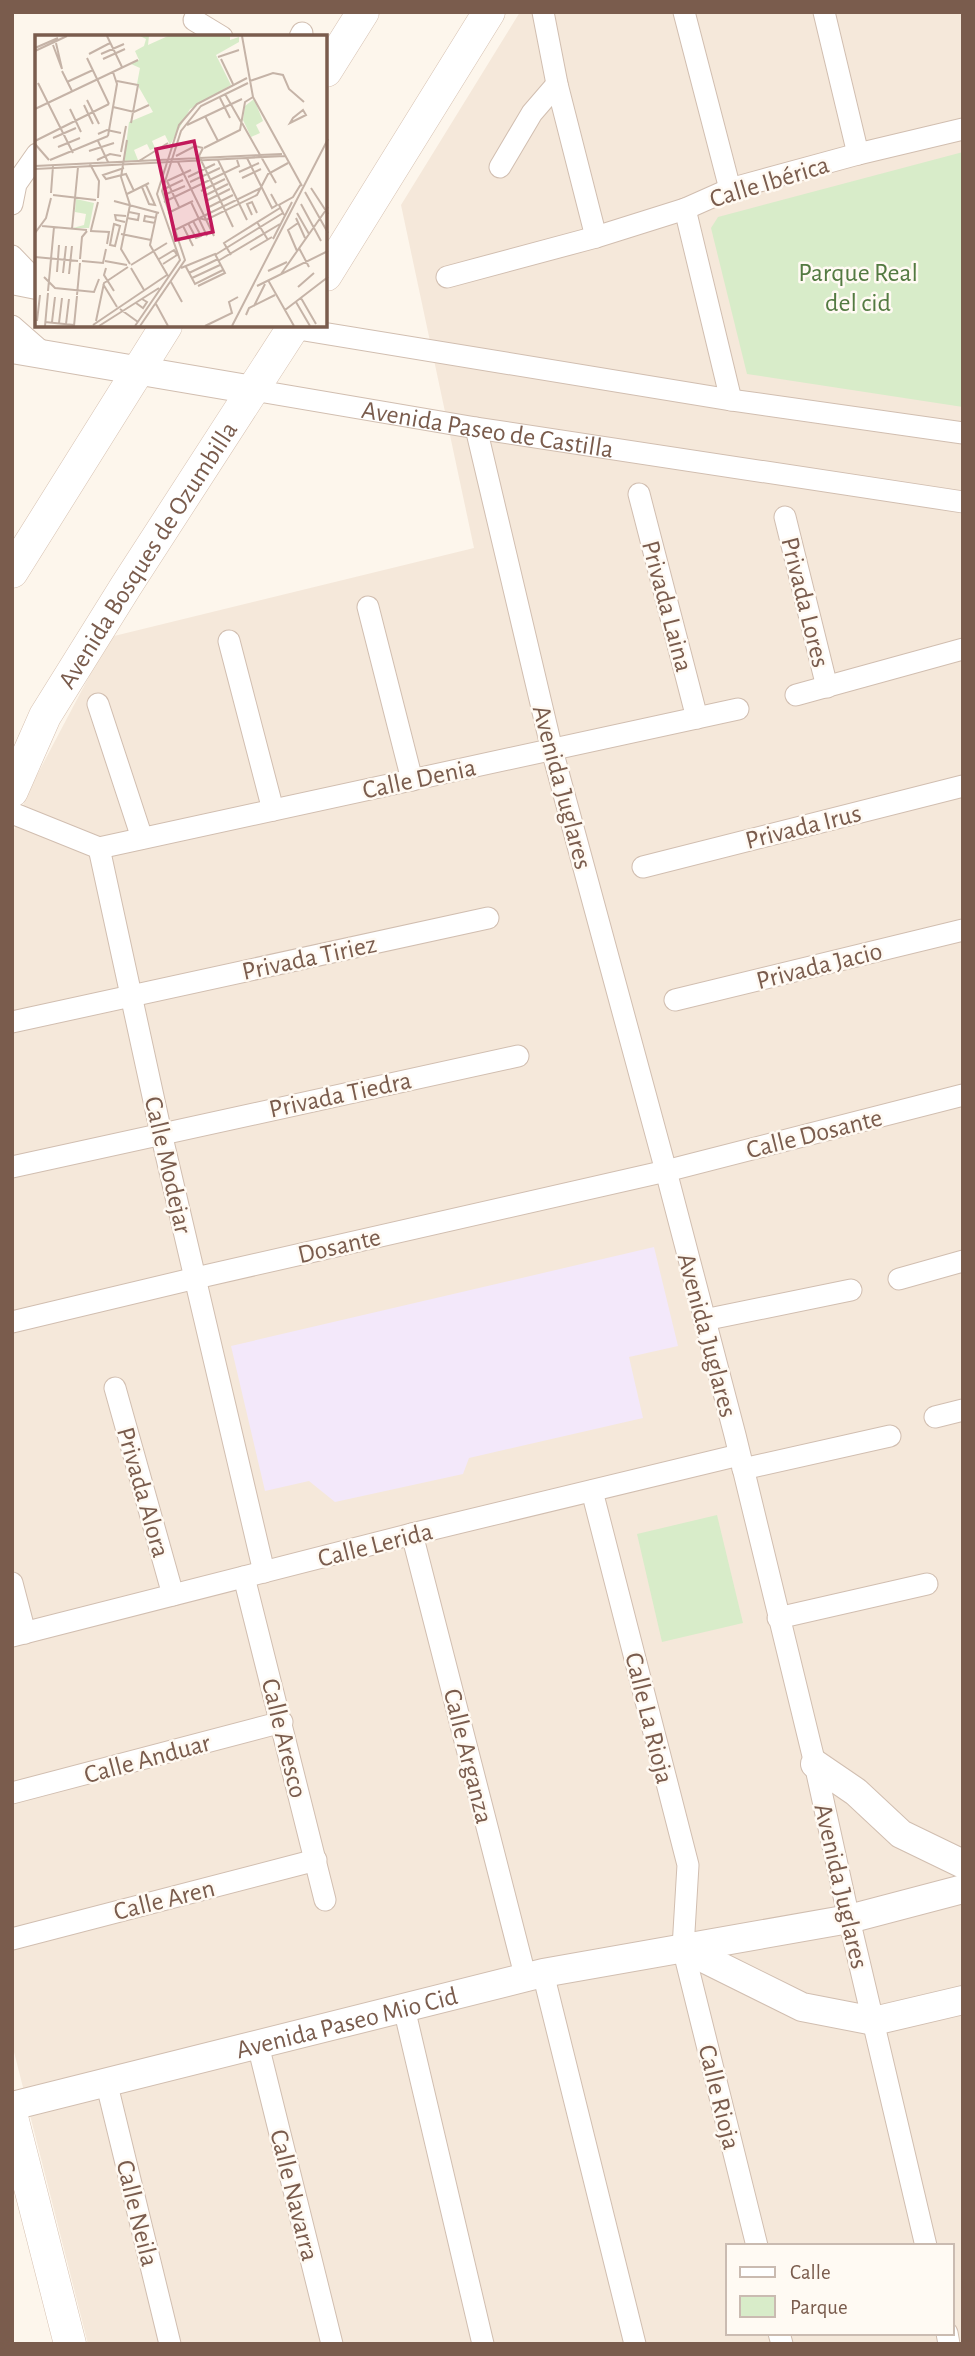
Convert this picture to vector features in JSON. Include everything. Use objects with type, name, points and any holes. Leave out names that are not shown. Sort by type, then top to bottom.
[{"type":"main road","points":[[327,70],[363,12]]},
{"type":"main road","points":[[327,273],[489,12]]},
{"type":"main road","points":[[12,572],[165,327]]},
{"type":"main road","name":"Avenida Bosques de Ozumbilla","points":[[12,791],[45,716],[253,390],[286,327]]},
{"type":"main road","points":[[12,2117],[70,2344]]},
{"type":"street","points":[[543,12],[557,84],[596,237]]},
{"type":"street","points":[[684,12],[730,189]]},
{"type":"street","points":[[824,12],[858,153]]},
{"type":"street","points":[[194,20],[219,35]]},
{"type":"street","points":[[500,167],[532,113],[557,84]]},
{"type":"street","name":"Calle Ibérica","points":[[731,400],[685,209],[730,189],[858,153],[963,129]]},
{"type":"street","points":[[13,191],[35,157]]},
{"type":"street","points":[[447,277],[596,237],[685,209]]},
{"type":"street","points":[[12,256],[35,281]]},
{"type":"street","points":[[12,280],[35,283]]},
{"type":"street","points":[[12,326],[44,354]]},
{"type":"street","points":[[293,327],[731,400],[963,433]]},
{"type":"street","name":"Avenida Paseo de Castilla","points":[[12,349],[477,428],[963,502]]},
{"type":"street","name":"Avenida Juglares","points":[[477,428],[552,750],[666,1171],[741,1462],[815,1763],[926,2244]]},
{"type":"street","name":"Privada Laina","points":[[639,494],[697,718]]},
{"type":"street","name":"Privada Lores","points":[[785,517],[827,687]]},
{"type":"street","points":[[368,607],[412,780]]},
{"type":"street","points":[[229,641],[273,810]]},
{"type":"street","name":"Privada Lores","points":[[796,695],[963,649]]},
{"type":"street","points":[[98,704],[142,838]]},
{"type":"street","name":"Calle Denia","points":[[99,848],[738,709]]},
{"type":"street","name":"Privada Irus","points":[[643,867],[963,786]]},
{"type":"street","points":[[12,813],[99,848]]},
{"type":"street","name":"Calle Modejar","points":[[99,848],[195,1278],[254,1574]]},
{"type":"street","name":"Privada Tiriez","points":[[12,1022],[488,918]]},
{"type":"street","name":"Privada Jacio","points":[[675,1000],[963,930]]},
{"type":"street","name":"Privada Tiedra","points":[[12,1167],[518,1056]]},
{"type":"street","name":"Calle Dosante","points":[[666,1171],[963,1095]]},
{"type":"street","name":"Dosante","points":[[12,1322],[666,1171]]},
{"type":"street","points":[[899,1279],[963,1261]]},
{"type":"street","points":[[704,1320],[851,1290]]},
{"type":"street","name":"Privada Alora","points":[[115,1388],[173,1595]]},
{"type":"street","points":[[935,1417],[963,1410]]},
{"type":"street","name":"Calle Lerida","points":[[18,1634],[592,1490],[890,1436]]},
{"type":"street","name":"Calle La Rioja","points":[[592,1490],[688,1865],[683,1948]]},
{"type":"street","name":"Calle Arganza","points":[[412,1534],[635,2344]]},
{"type":"street","name":"Calle Aresco","points":[[254,1574],[282,1722],[325,1900]]},
{"type":"street","points":[[12,1583],[18,1634]]},
{"type":"street","points":[[778,1618],[928,1584]]},
{"type":"street","name":"Calle Anduar","points":[[12,1793],[282,1722]]},
{"type":"street","points":[[815,1763],[856,1792],[901,1834],[963,1864]]},
{"type":"street","name":"Calle Aren","points":[[12,1938],[316,1860]]},
{"type":"street","name":"Avenida Paseo Mio Cid","points":[[12,2106],[534,1976],[849,1919],[963,1889]]},
{"type":"street","points":[[683,1948],[802,2007],[874,2021],[963,2000]]},
{"type":"street","name":"Calle Rioja","points":[[683,1948],[757,2244]]},
{"type":"street","points":[[404,2008],[483,2344]]},
{"type":"street","name":"Calle Navarra","points":[[258,2045],[332,2344]]},
{"type":"street","name":"Calle Neila","points":[[106,2081],[170,2344]]},
{"type":"shaded area","points":[[520,12],[963,12],[963,2344],[88,2344],[12,2044],[12,835],[28,792],[110,637],[474,548],[401,205]]},
{"type":"shaded area","points":[[654,1247],[678,1346],[629,1357],[643,1418],[469,1458],[463,1474],[335,1502],[309,1481],[265,1491],[231,1346]]},
{"type":"green space","name":"Parque Real del cid","points":[[963,152],[963,407],[747,374],[711,228],[718,217]]},
{"type":"green space","points":[[717,1515],[743,1623],[662,1642],[637,1534]]}]
